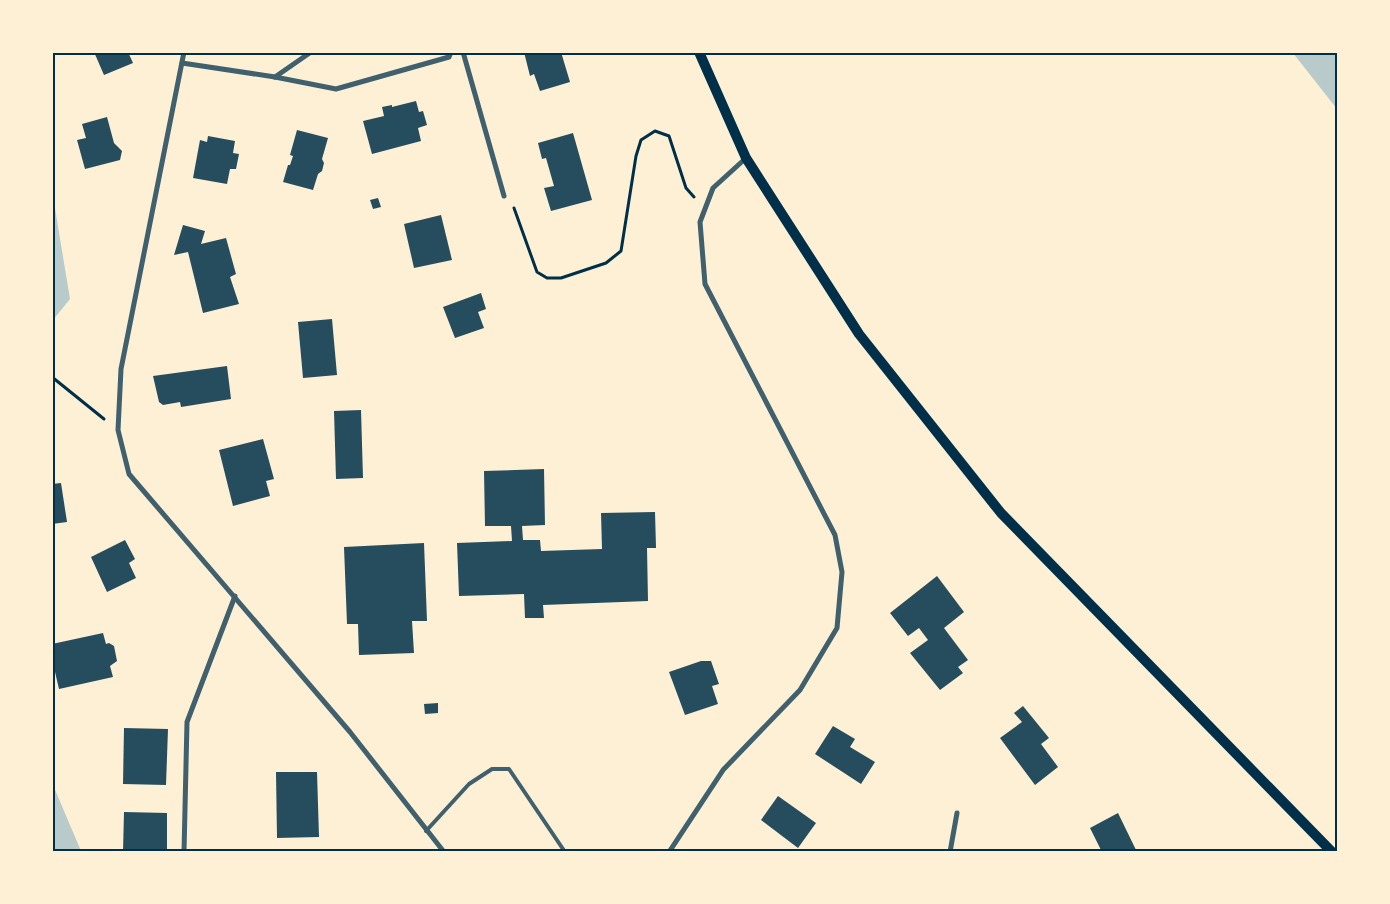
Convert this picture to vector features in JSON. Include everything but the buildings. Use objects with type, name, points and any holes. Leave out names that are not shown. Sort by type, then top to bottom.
[{"type":"main road","points":[[699,52],[746,158],[859,334],[1001,513],[1332,852]]},
{"type":"street","points":[[184,52],[120,369],[118,430],[129,474],[350,732],[444,852]]},
{"type":"street","points":[[275,77],[311,52]]},
{"type":"street","points":[[182,63],[275,77],[336,89],[448,57],[451,52]]},
{"type":"street","points":[[463,52],[504,196]]},
{"type":"street","points":[[669,852],[723,770],[800,690],[837,628],[842,572],[835,535],[705,284],[700,222],[713,188],[746,158]]},
{"type":"street","points":[[184,852],[187,722],[235,596]]},
{"type":"street","points":[[950,852],[957,813]]},
{"type":"lane","points":[[426,831],[469,784],[492,769],[509,769],[566,852]]},
{"type":"path","points":[[504,196],[514,205],[537,272],[547,278],[561,278],[606,263],[621,250],[636,156],[641,140],[655,131],[669,136],[686,188],[705,209]]},
{"type":"path","points":[[52,377],[118,430]]},
{"type":"shaded area","points":[[1293,53],[1337,53],[1337,109]]},
{"type":"shaded area","points":[[52,190],[70,299],[53,320],[52,320]]},
{"type":"shaded area","points":[[53,785],[81,851],[53,851]]}]
